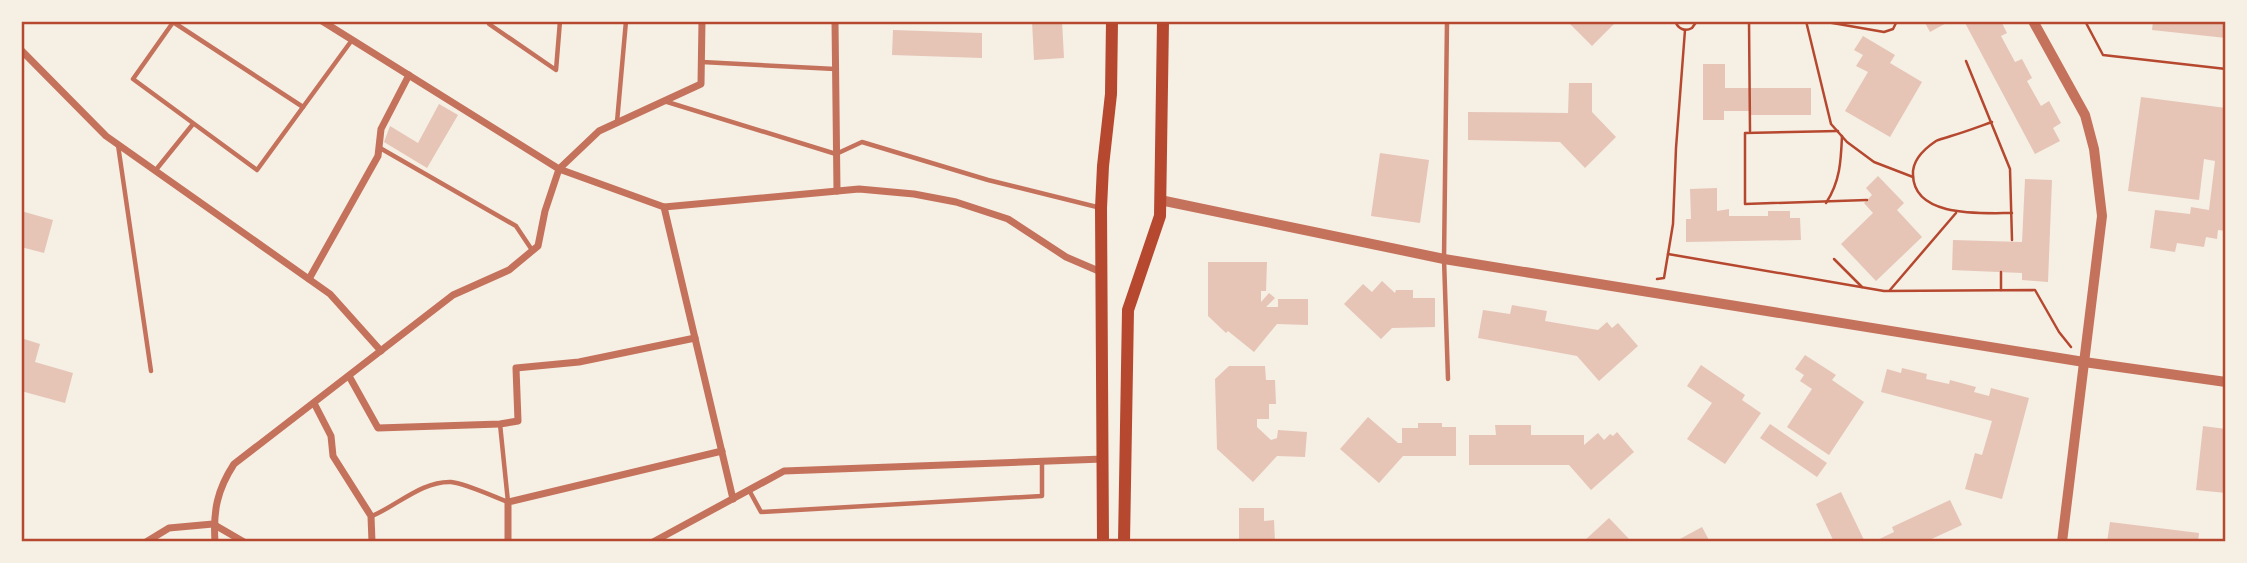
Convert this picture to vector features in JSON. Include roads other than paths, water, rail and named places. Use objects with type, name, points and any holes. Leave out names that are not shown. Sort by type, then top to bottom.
[{"type":"main road","points":[[1103,542],[1101,208],[1102,166],[1111,94],[1112,21]]},
{"type":"main road","points":[[1124,542],[1128,310],[1160,216],[1163,21]]},
{"type":"street","points":[[322,21],[559,169],[664,207],[837,191],[914,194],[956,202],[1008,219],[1066,257],[1101,272]]},
{"type":"street","points":[[215,542],[213,516],[222,482],[234,464],[453,295],[509,270],[538,246],[545,211],[559,169],[598,131],[701,84],[702,21]]},
{"type":"street","points":[[835,21],[837,191]]},
{"type":"street","points":[[2033,21],[2085,114],[2094,149],[2102,216],[2062,542]]},
{"type":"street","points":[[21,50],[106,136],[330,294],[382,351]]},
{"type":"street","points":[[309,279],[378,156],[381,129],[409,75]]},
{"type":"street","points":[[1160,200],[1444,259],[2084,362],[2226,382]]},
{"type":"street","points":[[664,207],[733,499]]},
{"type":"street","points":[[349,376],[378,428],[500,424],[518,421],[516,368],[579,362],[695,338]]},
{"type":"street","points":[[314,403],[331,436],[333,456],[371,516],[372,542]]},
{"type":"street","points":[[508,542],[508,502],[722,451]]},
{"type":"street","points":[[653,542],[784,471],[1103,459]]},
{"type":"street","points":[[146,542],[169,528],[214,524],[244,542]]},
{"type":"lane","points":[[303,107],[173,21],[133,79],[257,170],[352,40]]},
{"type":"lane","points":[[489,21],[489,24],[556,70],[560,21]]},
{"type":"lane","points":[[617,123],[626,21]]},
{"type":"lane","points":[[1447,21],[1444,259],[1448,379]]},
{"type":"lane","points":[[701,62],[835,69]]},
{"type":"lane","points":[[663,101],[836,155],[862,142],[988,180],[1101,208]]},
{"type":"lane","points":[[155,171],[193,124]]},
{"type":"lane","points":[[118,145],[151,371]]},
{"type":"lane","points":[[379,147],[516,226],[532,250]]},
{"type":"lane","points":[[371,516],[388,509],[423,487],[452,482],[508,502],[500,424]]},
{"type":"lane","points":[[749,490],[761,512],[1042,496],[1042,461]]}]
